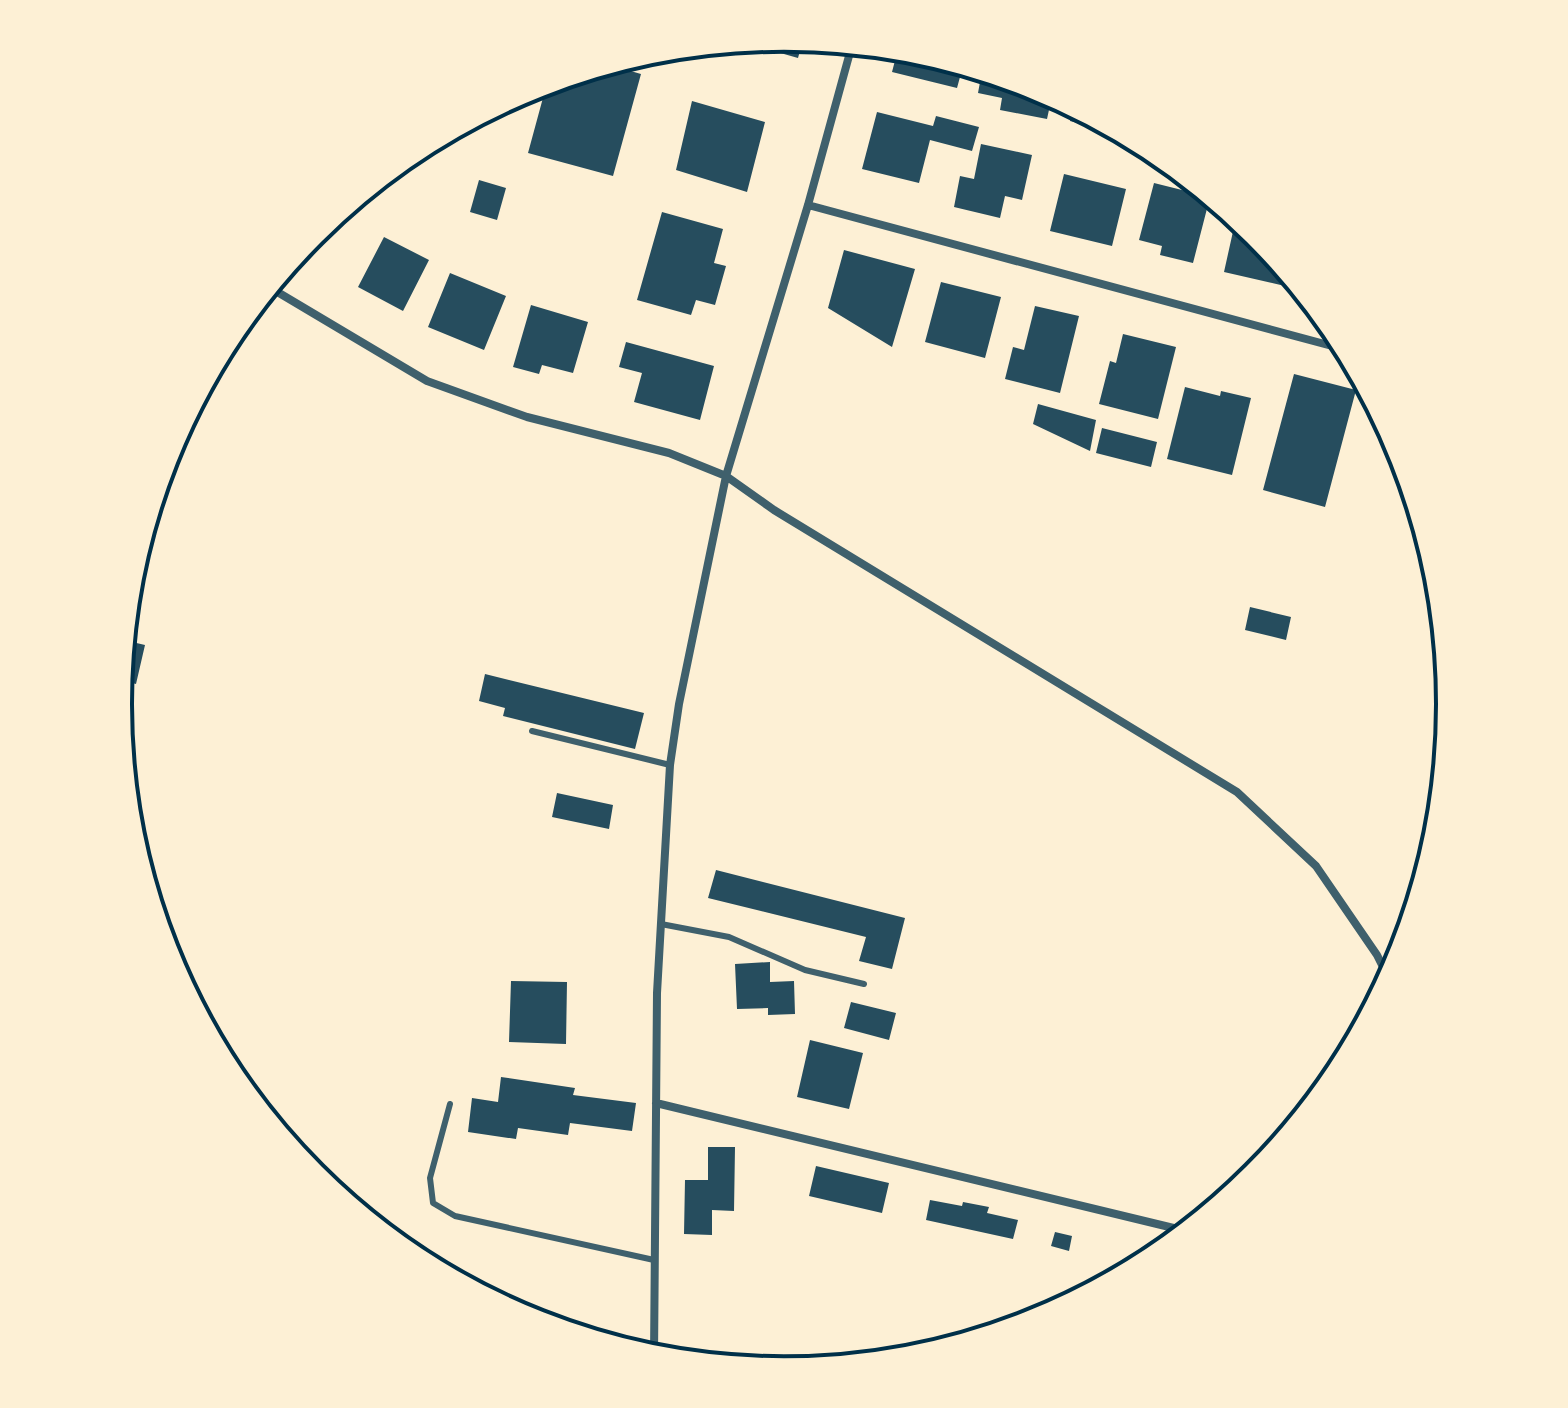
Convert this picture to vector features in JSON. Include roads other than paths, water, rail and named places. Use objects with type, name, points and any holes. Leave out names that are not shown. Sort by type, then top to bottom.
[{"type":"street","points":[[654,1342],[657,993],[670,765],[679,704],[726,476],[808,205],[849,56]]},
{"type":"street","points":[[808,205],[1328,345]]},
{"type":"street","points":[[279,293],[427,381],[527,417],[669,453],[726,476],[774,510],[1237,792],[1316,866],[1382,964]]},
{"type":"street","points":[[656,1103],[1172,1228]]},
{"type":"lane","points":[[532,731],[670,765]]},
{"type":"lane","points":[[661,924],[729,937],[805,970],[864,984]]},
{"type":"lane","points":[[450,1104],[430,1178],[433,1203],[455,1216],[654,1260]]}]
